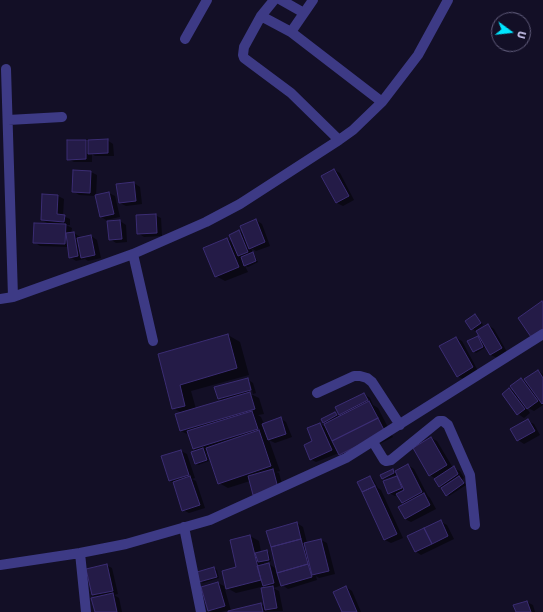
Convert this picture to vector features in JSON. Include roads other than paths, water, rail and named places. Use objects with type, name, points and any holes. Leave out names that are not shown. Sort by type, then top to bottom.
[{"type":"street","points":[[184,39],[207,0]]},
{"type":"street","points":[[274,0],[261,16],[244,47],[242,54],[244,58],[291,93],[339,140]]},
{"type":"street","points":[[281,0],[304,13]]},
{"type":"street","points":[[291,32],[313,0]]},
{"type":"street","points":[[0,299],[13,298],[133,254],[206,222],[240,204],[354,130],[382,102],[418,55],[448,0]]},
{"type":"street","points":[[261,16],[291,32],[382,102]]},
{"type":"street","points":[[6,70],[13,298]]},
{"type":"street","points":[[8,120],[62,116]]},
{"type":"street","points":[[133,254],[154,341]]},
{"type":"street","points":[[0,565],[80,553],[126,544],[210,520],[346,458],[541,339]]},
{"type":"street","points":[[317,394],[354,376],[367,378],[372,382],[400,425]]},
{"type":"street","points":[[373,442],[384,460],[391,460],[439,421],[443,421],[448,425],[470,475],[475,525]]},
{"type":"street","points":[[184,527],[201,612]]},
{"type":"street","points":[[80,553],[86,612]]}]
